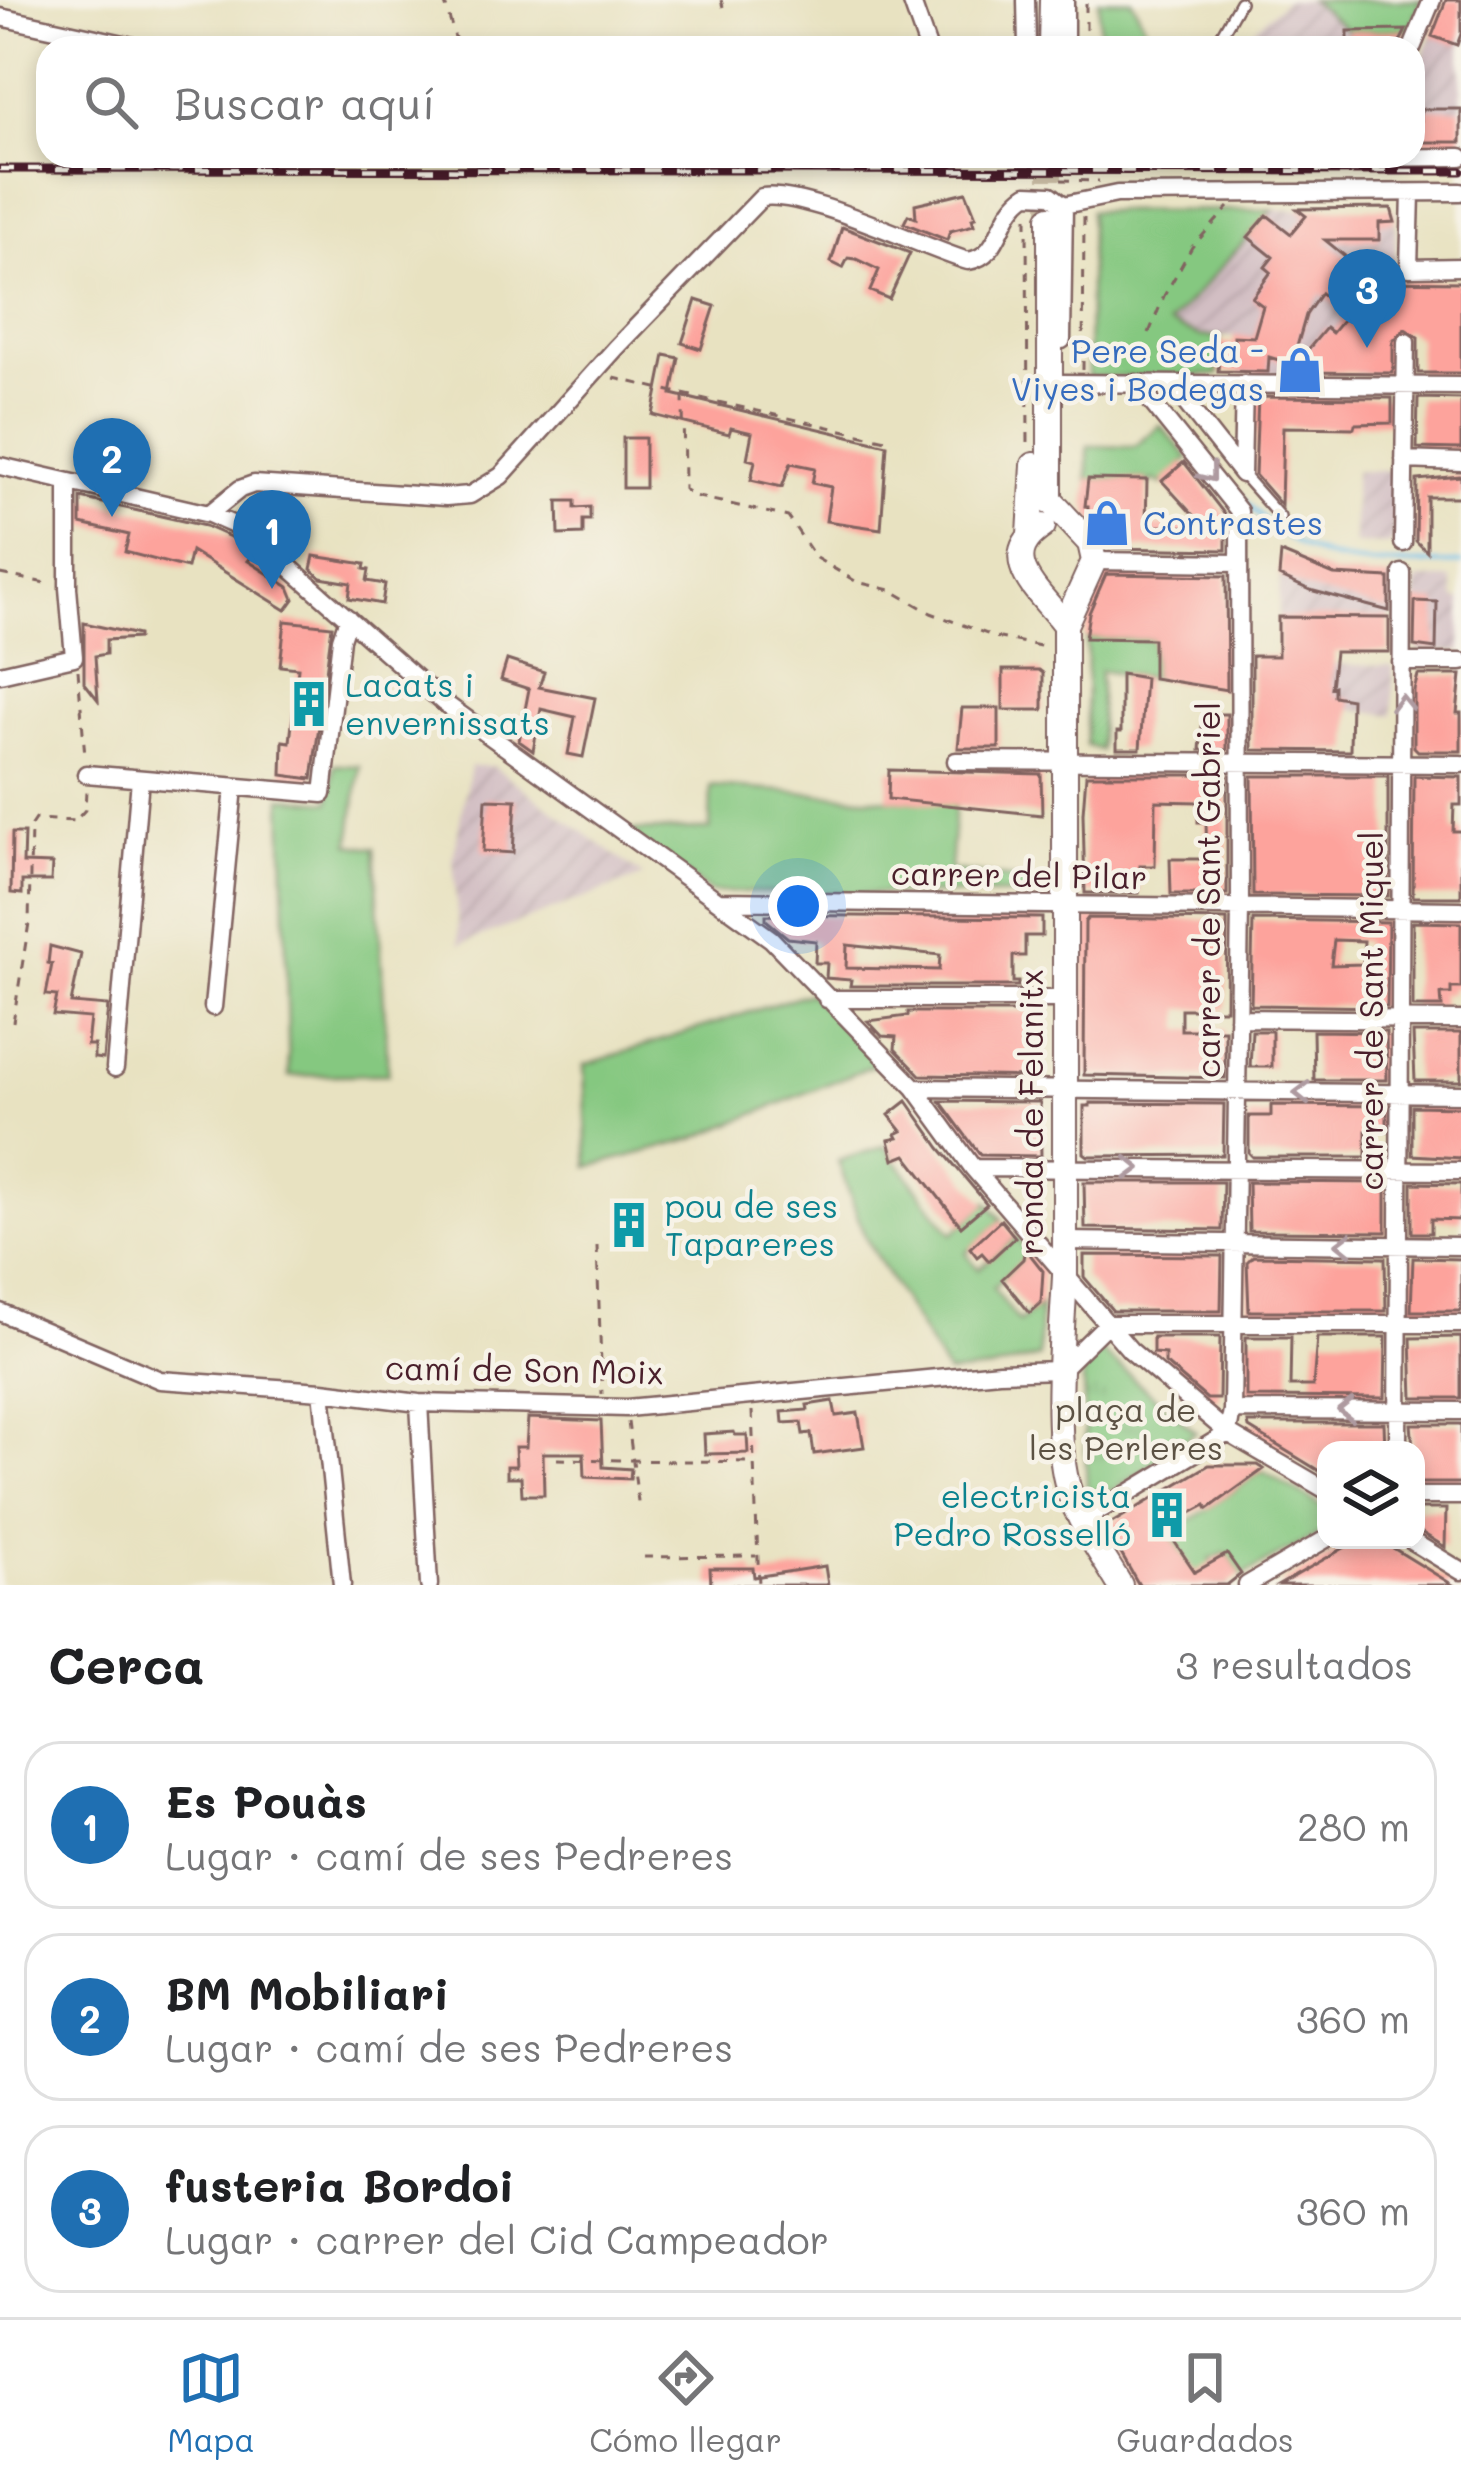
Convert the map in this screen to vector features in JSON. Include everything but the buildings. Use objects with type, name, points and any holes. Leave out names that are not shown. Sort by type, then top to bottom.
[{"type":"main road","points":[[1037,0],[1037,36]]},
{"type":"main road","points":[[1052,0],[1052,36]]},
{"type":"main road","points":[[1044,209],[1050,500],[1090,543],[1094,561],[1091,575],[1057,631]]},
{"type":"main road","points":[[1044,209],[1030,535],[1021,566],[1027,582],[1042,593],[1065,596],[1081,589]]},
{"type":"main road","points":[[1030,535],[1066,520]]},
{"type":"main road","points":[[1042,593],[1057,631]]},
{"type":"main road","name":"ronda de Felanitx","points":[[1057,631],[1066,761],[1065,1276],[1060,1370],[1065,1476],[1082,1521],[1120,1585]]},
{"type":"street","points":[[911,0],[924,36]]},
{"type":"street","points":[[1026,0],[1027,36]]},
{"type":"street","points":[[1065,0],[1065,36]]},
{"type":"street","points":[[1417,36],[1432,0]]},
{"type":"street","points":[[0,17],[87,36]]},
{"type":"street","points":[[1425,157],[1461,157]]},
{"type":"street","points":[[209,514],[240,489],[254,484],[470,495],[501,476],[762,196],[777,194],[816,206],[968,261],[977,260],[993,246],[1010,207],[1044,209],[1117,194],[1461,192]]},
{"type":"street","points":[[1411,193],[1409,268],[1461,267]]},
{"type":"street","points":[[1044,209],[1061,383],[1066,520]]},
{"type":"street","points":[[1402,543],[1406,342]]},
{"type":"street","points":[[1061,383],[1461,386]]},
{"type":"street","name":"carrer de Sant Gabriel","points":[[1136,383],[1239,511],[1238,1092],[1228,1433]]},
{"type":"street","points":[[1171,384],[1242,474]]},
{"type":"street","points":[[1242,474],[1244,384]]},
{"type":"street","points":[[1404,460],[1461,462]]},
{"type":"street","points":[[0,466],[209,514],[236,526],[442,702],[771,939],[915,1088],[973,1168],[1107,1324],[1228,1433],[1317,1485]]},
{"type":"street","points":[[0,674],[74,657],[68,588],[68,482]]},
{"type":"street","points":[[1094,561],[1238,563]]},
{"type":"street","name":"carrer de Sant Miquel","points":[[1398,1441],[1402,572]]},
{"type":"street","points":[[86,775],[323,794],[341,639],[348,618]]},
{"type":"street","points":[[1401,662],[1461,662]]},
{"type":"street","points":[[956,760],[1461,764]]},
{"type":"street","points":[[115,1068],[140,779]]},
{"type":"street","points":[[213,1007],[234,787]]},
{"type":"street","name":"carrer del Pilar","points":[[719,901],[1461,910]]},
{"type":"street","points":[[827,999],[1062,999]]},
{"type":"street","points":[[1238,1018],[1461,1020]]},
{"type":"street","points":[[915,1088],[1461,1094]]},
{"type":"street","points":[[973,1168],[1461,1171]]},
{"type":"street","points":[[1064,1241],[1461,1246]]},
{"type":"street","name":"camí de Son Moix","points":[[0,1312],[160,1380],[419,1403],[627,1408],[1060,1370]]},
{"type":"street","points":[[1060,1370],[1107,1324],[1461,1324]]},
{"type":"street","points":[[322,1391],[342,1585]]},
{"type":"street","points":[[419,1403],[429,1585]]},
{"type":"street","points":[[1232,1410],[1461,1411]]},
{"type":"street","points":[[1082,1521],[1228,1433]]},
{"type":"street","points":[[1425,1496],[1461,1496]]},
{"type":"street","points":[[1247,1585],[1317,1544]]},
{"type":"street","points":[[1425,1549],[1461,1571]]},
{"type":"lane","points":[[1221,36],[1240,2]]},
{"type":"lane","points":[[1242,474],[1280,517]]},
{"type":"path","points":[[444,0],[454,36]]},
{"type":"path","points":[[1086,0],[1086,36]]},
{"type":"path","points":[[1049,180],[1108,181]]},
{"type":"path","points":[[1148,333],[1192,247],[1225,216],[1229,194]]},
{"type":"path","points":[[1084,383],[1084,218],[1089,208]]},
{"type":"path","points":[[1028,463],[1044,209]]},
{"type":"path","points":[[594,373],[886,440]]},
{"type":"path","points":[[683,394],[684,489],[694,496],[788,517],[816,559],[857,582],[891,590],[931,613],[995,637],[1049,648],[1057,631]]},
{"type":"path","points":[[0,574],[68,588]]},
{"type":"path","points":[[13,1022],[29,923],[32,824],[35,819],[75,821],[85,810],[79,675],[74,657]]},
{"type":"path","points":[[597,1246],[603,1408]]},
{"type":"path","points":[[751,1398],[759,1585]]},
{"type":"path","points":[[627,1408],[639,1510]]},
{"type":"path","points":[[557,1460],[753,1462]]},
{"type":"path","points":[[644,1556],[758,1556]]},
{"type":"shaded area","points":[[1285,0],[1310,0],[1348,31],[1406,30],[1403,36],[1247,36]]},
{"type":"shaded area","points":[[1446,0],[1461,0],[1461,109],[1425,109],[1425,52]]},
{"type":"shaded area","points":[[1391,208],[1395,213],[1396,281],[1461,282],[1461,313],[1407,330],[1378,333],[1377,375],[1356,374],[1356,321],[1350,319],[1304,374],[1240,374],[1242,337],[1200,337],[1169,325],[1273,210]]},
{"type":"shaded area","points":[[1354,471],[1394,471],[1393,541],[1388,545],[1354,544]]},
{"type":"shaded area","points":[[1281,553],[1334,575],[1389,578],[1394,583],[1393,618],[1278,617]]},
{"type":"shaded area","points":[[1452,579],[1455,599],[1461,600],[1461,652],[1415,647],[1416,583]]},
{"type":"shaded area","points":[[1314,664],[1393,666],[1393,715],[1331,706]]},
{"type":"shaded area","points":[[470,766],[493,766],[643,876],[459,945],[453,858]]},
{"type":"green space","points":[[1099,0],[1132,0],[1150,36],[1100,36]]},
{"type":"green space","points":[[1310,0],[1421,0],[1409,30],[1348,31]]},
{"type":"green space","points":[[1273,210],[1169,324],[1200,336],[1220,337],[1218,375],[1088,377],[1090,211]]},
{"type":"green space","points":[[1160,425],[1189,458],[1162,484],[1088,480],[1088,446],[1135,447]]},
{"type":"green space","points":[[1087,638],[1153,639],[1153,678],[1100,671],[1100,750],[1086,745]]},
{"type":"green space","points":[[334,765],[360,766],[350,844],[375,848],[388,1074],[289,1076],[282,798],[330,802]]},
{"type":"green space","points":[[711,786],[955,804],[950,870],[1042,883],[1042,891],[1037,895],[710,892],[626,831],[710,829]]},
{"type":"green space","points":[[809,993],[881,1062],[694,1139],[588,1167],[584,1065]]},
{"type":"green space","points":[[885,1146],[952,1234],[988,1202],[1002,1220],[966,1253],[978,1269],[1016,1237],[1029,1254],[993,1288],[1019,1322],[1040,1305],[1039,1357],[990,1370],[947,1374],[865,1237],[838,1161]]},
{"type":"green space","name":"plaça de les Perleres","points":[[1096,1347],[1196,1432],[1115,1490],[1087,1491],[1082,1352]]},
{"type":"green space","points":[[1262,1471],[1317,1504],[1317,1535],[1242,1576],[1226,1553],[1210,1559],[1227,1585],[1201,1583],[1170,1535]]},
{"type":"waterway","points":[[1175,418],[1241,497],[1301,546],[1356,562],[1461,563]]},
{"type":"tunnel","points":[[1050,168],[1050,216]]},
{"type":"railway","points":[[0,169],[1461,171]]},
{"type":"place","name":"fusteria Bordoi","points":[[1367,348]]},
{"type":"place","name":"Pere Seda - Viyes i Bodegas","points":[[1300,370]]},
{"type":"place","name":"BM Mobiliari","points":[[112,517]]},
{"type":"place","name":"Contrastes","points":[[1107,523]]},
{"type":"place","name":"Es Pouàs","points":[[272,589]]},
{"type":"place","name":"Lacats i envernissats","points":[[309,704]]},
{"type":"place","name":"pou de ses Tapareres","points":[[629,1225]]},
{"type":"place","name":"electricista Pedro Rosselló","points":[[1167,1515]]}]
